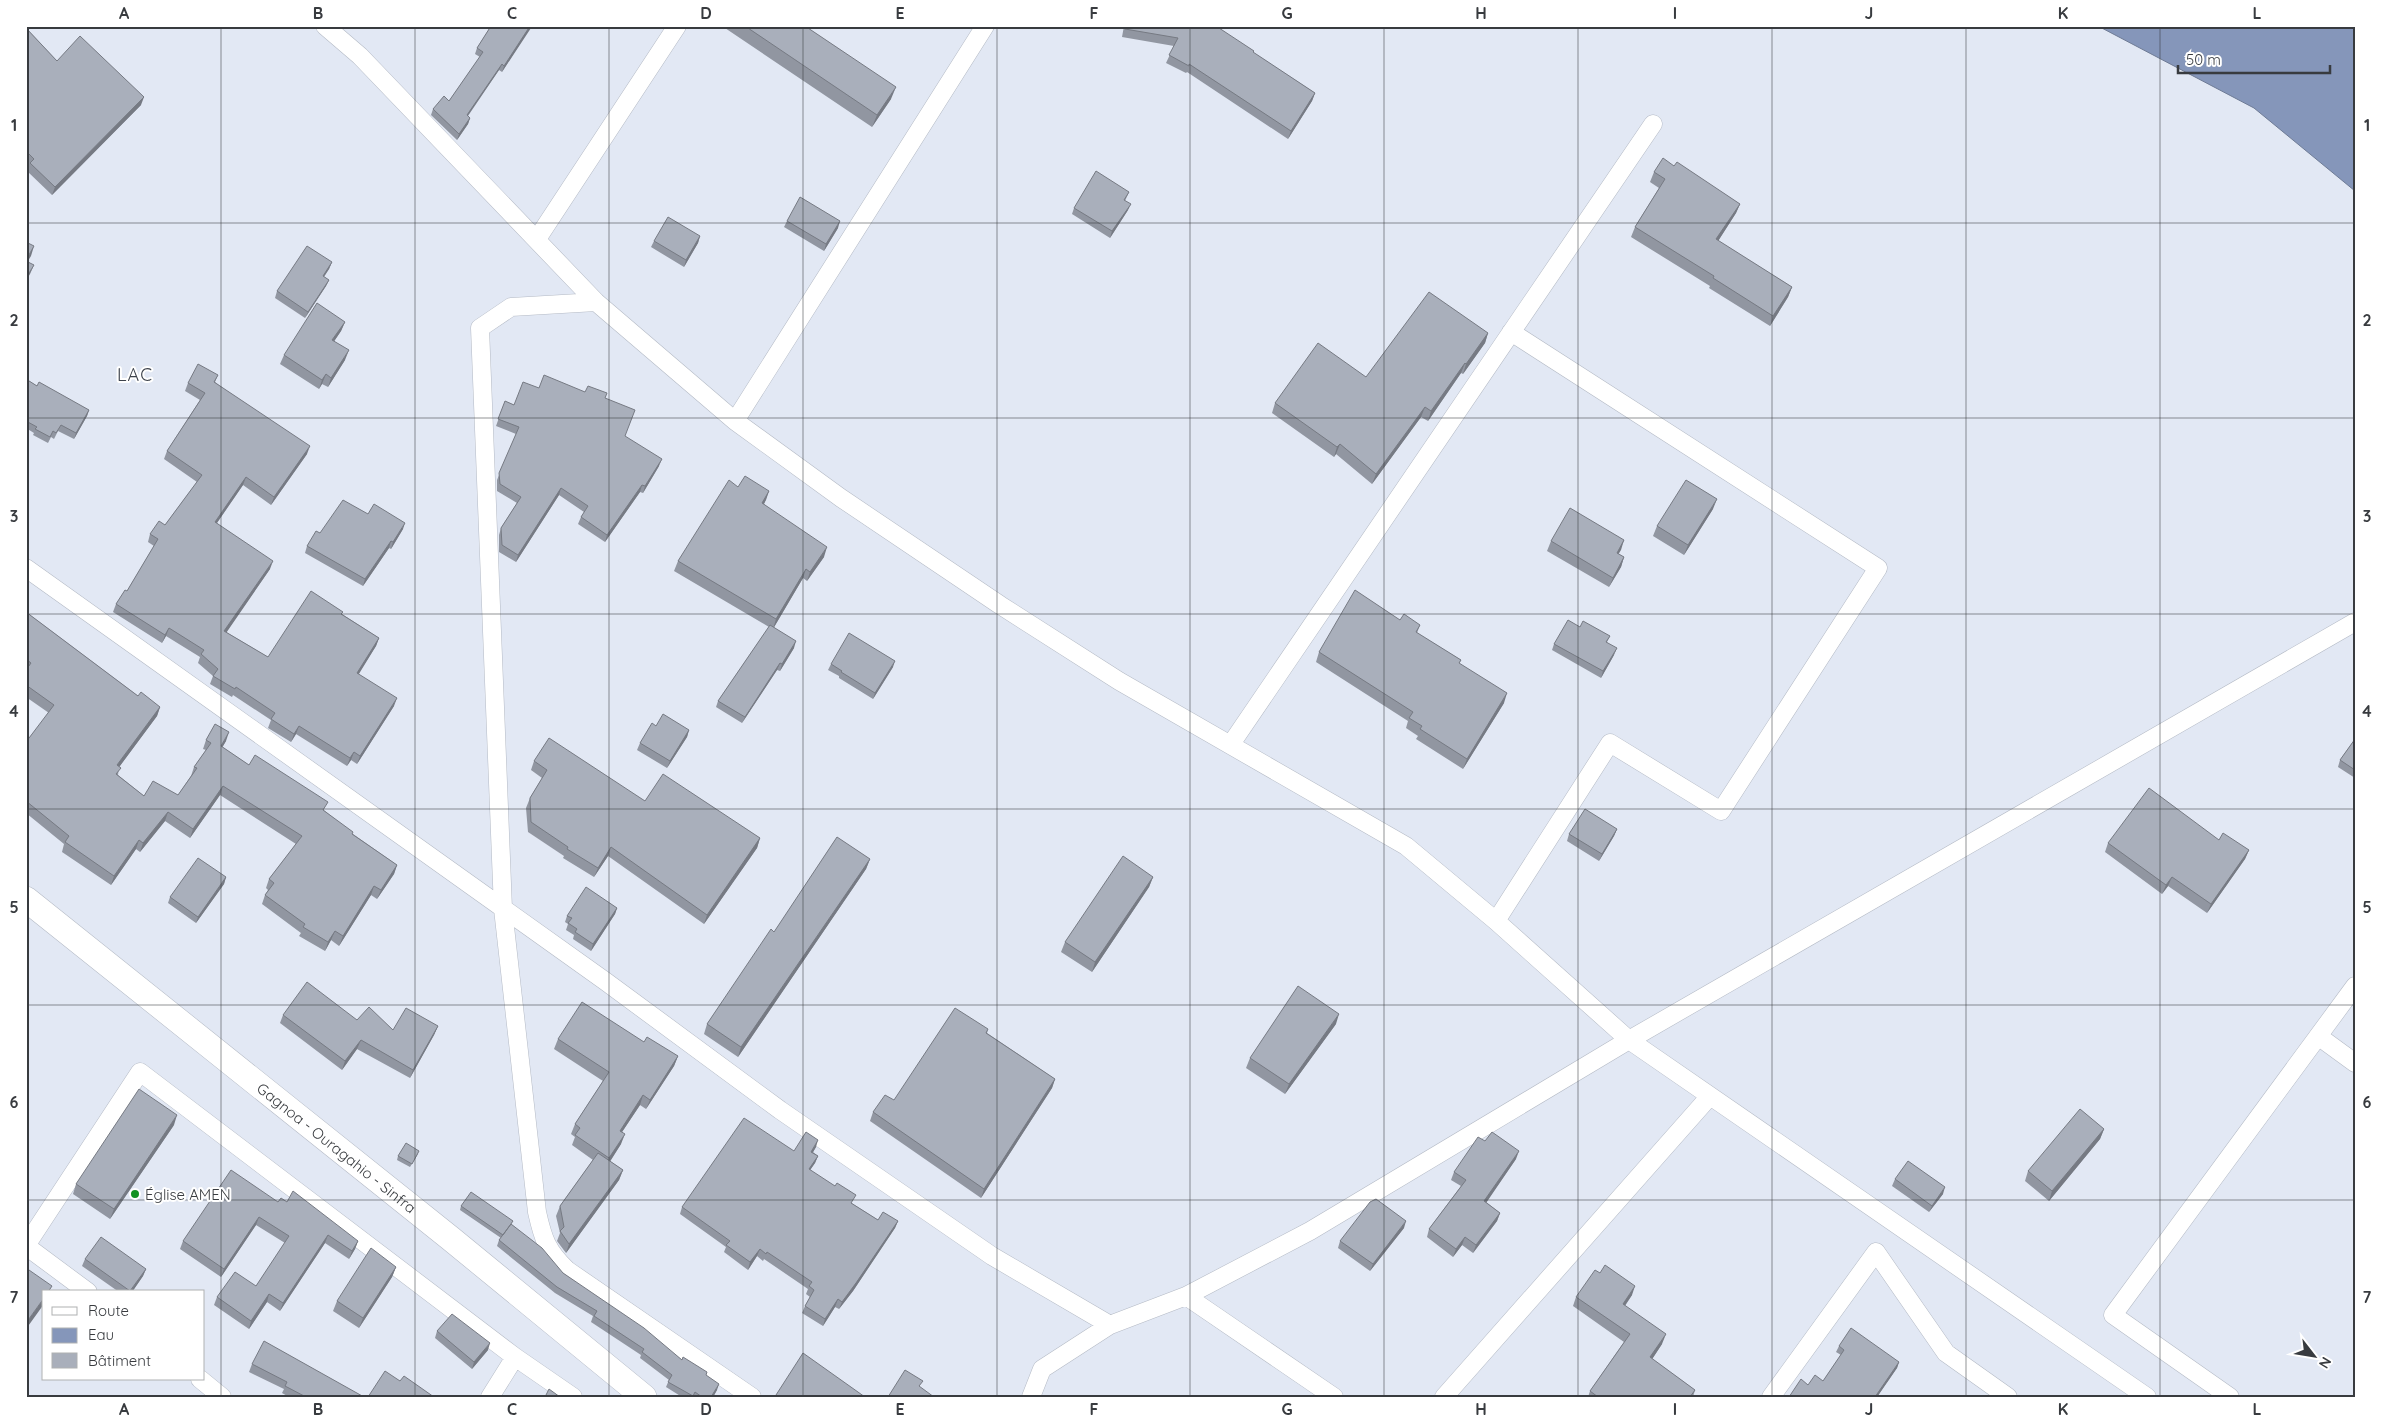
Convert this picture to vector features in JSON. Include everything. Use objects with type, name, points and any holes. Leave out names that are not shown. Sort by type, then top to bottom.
[{"type":"main road","name":"Gagnoa - Ouragahio - Sinfra","points":[[26,899],[420,1213],[644,1397]]},
{"type":"street","points":[[325,26],[360,56],[596,302],[734,421],[842,498],[1000,605],[1119,681],[1232,744],[1406,846],[1496,921],[1629,1040],[2147,1397]]},
{"type":"street","points":[[537,239],[677,26]]},
{"type":"street","points":[[734,421],[984,26]]},
{"type":"street","points":[[1232,744],[1653,124]]},
{"type":"street","points":[[596,302],[511,307],[480,328],[502,909],[537,1212],[542,1238],[551,1255],[567,1270],[752,1397]]},
{"type":"street","points":[[1496,921],[1610,743],[1721,811],[1878,568],[1511,332]]},
{"type":"street","points":[[26,568],[780,1110],[992,1256],[1110,1325]]},
{"type":"street","points":[[1031,1397],[1042,1370],[1110,1325],[1186,1296],[1310,1232],[1629,1040],[2355,622]]},
{"type":"street","points":[[2230,1397],[2113,1315],[2355,986]]},
{"type":"street","points":[[2318,1036],[2355,1063]]},
{"type":"street","points":[[85,1290],[27,1245],[140,1072],[515,1357],[573,1397]]},
{"type":"street","points":[[1444,1397],[1710,1096]]},
{"type":"street","points":[[1770,1397],[1876,1252],[1946,1353],[2008,1397]]},
{"type":"street","points":[[1186,1296],[1334,1397]]},
{"type":"street","points":[[490,1397],[515,1357]]},
{"type":"street","points":[[201,1380],[222,1397]]},
{"type":"water","points":[[2098,26],[2355,26],[2355,191],[2254,108]]},
{"type":"building","points":[[491,26],[530,26],[504,66],[502,64],[467,115],[470,118],[459,134],[433,109],[444,96],[449,101],[483,52],[477,48]]},
{"type":"building","points":[[745,26],[805,26],[896,87],[877,115]]},
{"type":"building","points":[[1126,26],[1216,26],[1315,93],[1291,131],[1189,64],[1189,66],[1169,55],[1178,38],[1125,29]]},
{"type":"building","points":[[26,28],[57,61],[80,36],[144,97],[55,187],[30,163],[34,159],[26,151]]},
{"type":"building","points":[[1663,158],[1674,166],[1677,162],[1740,204],[1716,239],[1792,287],[1773,316],[1713,278],[1714,276],[1635,227],[1665,179],[1654,172]]},
{"type":"building","points":[[1096,171],[1129,192],[1124,200],[1131,204],[1112,231],[1074,208]]},
{"type":"building","points":[[800,197],[840,221],[826,244],[787,221]]},
{"type":"building","points":[[668,217],[700,236],[686,260],[654,241]]},
{"type":"building","points":[[26,242],[34,246],[26,260]]},
{"type":"building","points":[[307,246],[332,262],[323,276],[329,280],[308,312],[277,291]]},
{"type":"building","points":[[26,261],[34,265],[26,278]]},
{"type":"building","points":[[1429,292],[1488,333],[1431,411],[1425,407],[1376,474],[1340,444],[1337,447],[1275,403],[1318,343],[1366,377]]},
{"type":"building","points":[[317,303],[345,322],[332,340],[349,350],[331,378],[326,374],[322,380],[284,355]]},
{"type":"building","points":[[198,364],[218,375],[214,382],[310,446],[274,497],[246,477],[215,522],[273,561],[224,631],[268,657],[311,591],[343,612],[341,614],[379,638],[357,673],[397,698],[360,756],[354,752],[350,758],[299,726],[294,734],[271,719],[275,713],[236,687],[235,689],[213,676],[218,669],[201,654],[204,650],[169,628],[165,635],[116,604],[125,590],[127,591],[158,539],[150,534],[159,521],[165,525],[202,475],[167,451],[205,393],[188,383]]},
{"type":"building","points":[[544,375],[585,392],[588,386],[607,393],[605,398],[635,410],[625,436],[662,459],[645,486],[642,485],[607,535],[581,517],[588,506],[561,488],[518,555],[502,545],[501,528],[521,497],[500,484],[499,473],[519,427],[498,419],[505,401],[514,405],[523,382],[539,388]]},
{"type":"building","points":[[26,379],[37,386],[39,382],[89,410],[76,433],[61,425],[56,433],[53,431],[50,437],[35,429],[37,427],[26,421]]},
{"type":"building","points":[[745,476],[769,491],[762,503],[827,547],[810,572],[806,569],[776,619],[678,561],[729,480],[738,487]]},
{"type":"building","points":[[1686,480],[1717,499],[1688,545],[1657,526]]},
{"type":"building","points":[[343,500],[368,514],[374,504],[405,523],[365,579],[307,546],[316,531],[320,533]]},
{"type":"building","points":[[1570,508],[1624,540],[1617,553],[1624,557],[1613,578],[1551,541]]},
{"type":"building","points":[[1355,590],[1400,620],[1404,614],[1420,625],[1416,632],[1461,660],[1459,663],[1507,693],[1467,759],[1420,729],[1422,726],[1409,718],[1413,712],[1319,652]]},
{"type":"building","points":[[26,612],[138,696],[141,692],[160,707],[117,765],[121,768],[116,774],[144,796],[153,781],[178,795],[197,768],[194,767],[211,743],[206,740],[215,724],[229,732],[221,746],[249,765],[255,755],[328,802],[323,810],[353,832],[352,834],[397,865],[381,890],[374,886],[343,936],[335,931],[328,942],[303,927],[305,924],[265,895],[274,883],[269,879],[302,836],[223,786],[193,829],[168,812],[143,843],[139,840],[114,876],[65,842],[69,836],[26,801],[26,742],[54,705],[26,685],[26,670],[31,663],[26,659]]},
{"type":"building","points":[[1568,620],[1580,627],[1583,621],[1610,636],[1606,642],[1617,648],[1603,671],[1554,644]]},
{"type":"building","points":[[770,625],[796,641],[745,717],[718,701]]},
{"type":"building","points":[[849,633],[895,661],[875,693],[831,664]]},
{"type":"building","points":[[663,714],[689,730],[670,761],[640,743],[652,723],[656,726]]},
{"type":"building","points":[[549,738],[645,801],[663,774],[760,838],[707,915],[611,847],[598,868],[567,849],[568,847],[531,822],[530,798],[547,770],[534,761]]},
{"type":"building","points":[[2355,739],[2355,770],[2340,760]]},
{"type":"building","points":[[2149,788],[2219,840],[2223,833],[2249,850],[2211,904],[2172,877],[2166,885],[2108,843]]},
{"type":"building","points":[[1585,809],[1617,829],[1602,854],[1569,834]]},
{"type":"building","points":[[837,837],[870,859],[741,1047],[707,1024],[771,929],[774,932]]},
{"type":"building","points":[[1123,856],[1153,877],[1095,962],[1065,942]]},
{"type":"building","points":[[198,858],[226,877],[198,917],[170,897]]},
{"type":"building","points":[[586,887],[617,908],[593,944],[575,932],[577,929],[568,923],[572,918],[567,916]]},
{"type":"building","points":[[307,982],[357,1020],[369,1007],[393,1030],[406,1008],[438,1026],[413,1070],[361,1040],[345,1061],[283,1015]]},
{"type":"building","points":[[1298,986],[1339,1014],[1289,1084],[1250,1058]]},
{"type":"building","points":[[582,1002],[644,1042],[647,1037],[678,1056],[650,1100],[643,1095],[620,1131],[625,1134],[609,1158],[575,1135],[580,1128],[575,1124],[609,1072],[558,1039]]},
{"type":"building","points":[[955,1008],[988,1029],[986,1033],[1055,1079],[984,1189],[873,1112],[885,1095],[894,1100]]},
{"type":"building","points":[[139,1089],[177,1115],[114,1209],[76,1184]]},
{"type":"building","points":[[2080,1109],[2104,1129],[2052,1191],[2028,1171]]},
{"type":"building","points":[[744,1118],[794,1151],[806,1132],[818,1140],[811,1152],[818,1156],[809,1169],[835,1186],[837,1183],[856,1195],[851,1203],[878,1220],[883,1212],[898,1221],[842,1302],[838,1299],[825,1319],[805,1306],[814,1290],[809,1286],[812,1282],[760,1249],[750,1262],[726,1245],[730,1241],[682,1207]]},
{"type":"building","points":[[1492,1132],[1519,1151],[1484,1201],[1500,1213],[1476,1245],[1465,1237],[1456,1249],[1429,1229],[1466,1180],[1454,1172],[1478,1137],[1485,1141]]},
{"type":"building","points":[[406,1143],[419,1151],[412,1164],[398,1156]]},
{"type":"building","points":[[598,1153],[623,1170],[569,1244],[560,1231],[564,1227],[560,1206]]},
{"type":"building","points":[[1908,1161],[1945,1187],[1932,1206],[1895,1179]]},
{"type":"building","points":[[231,1170],[278,1202],[281,1198],[287,1202],[293,1191],[358,1241],[352,1251],[328,1235],[283,1303],[269,1294],[251,1321],[217,1297],[235,1272],[256,1286],[289,1236],[259,1217],[224,1269],[183,1241]]},
{"type":"building","points":[[471,1192],[513,1221],[503,1235],[461,1206]]},
{"type":"building","points":[[1376,1199],[1406,1221],[1373,1264],[1340,1241],[1370,1202]]},
{"type":"building","points":[[511,1224],[542,1248],[563,1273],[644,1328],[682,1360],[683,1357],[707,1372],[706,1375],[719,1384],[711,1397],[702,1397],[695,1392],[693,1396],[668,1382],[672,1375],[642,1352],[644,1349],[594,1316],[597,1311],[557,1287],[499,1240]]},
{"type":"building","points":[[101,1237],[146,1269],[131,1290],[129,1290],[85,1259]]},
{"type":"building","points":[[371,1248],[396,1267],[363,1318],[337,1301]]},
{"type":"building","points":[[1605,1265],[1635,1286],[1623,1304],[1666,1334],[1650,1357],[1695,1390],[1690,1397],[1598,1397],[1590,1391],[1630,1334],[1576,1297],[1595,1270],[1600,1273]]},
{"type":"building","points":[[29,1270],[52,1286],[49,1290],[42,1290],[42,1301],[26,1323],[26,1274]]},
{"type":"building","points":[[452,1314],[490,1343],[474,1362],[437,1331]]},
{"type":"building","points":[[1851,1328],[1899,1362],[1875,1397],[1789,1397],[1801,1379],[1808,1385],[1815,1375],[1823,1381],[1844,1350],[1839,1346]]},
{"type":"building","points":[[264,1341],[364,1397],[306,1397],[285,1386],[287,1382],[252,1364]]},
{"type":"building","points":[[803,1353],[865,1397],[779,1397],[776,1395]]},
{"type":"building","points":[[905,1370],[923,1381],[919,1386],[934,1397],[888,1397]]},
{"type":"building","points":[[385,1371],[400,1381],[404,1376],[434,1397],[368,1397]]},
{"type":"building","points":[[549,1389],[560,1397],[545,1397]]},
{"type":"place","name":"Église AMEN","points":[[135,1194]]},
{"type":"district","name":"LAC","points":[[135,374]]}]
